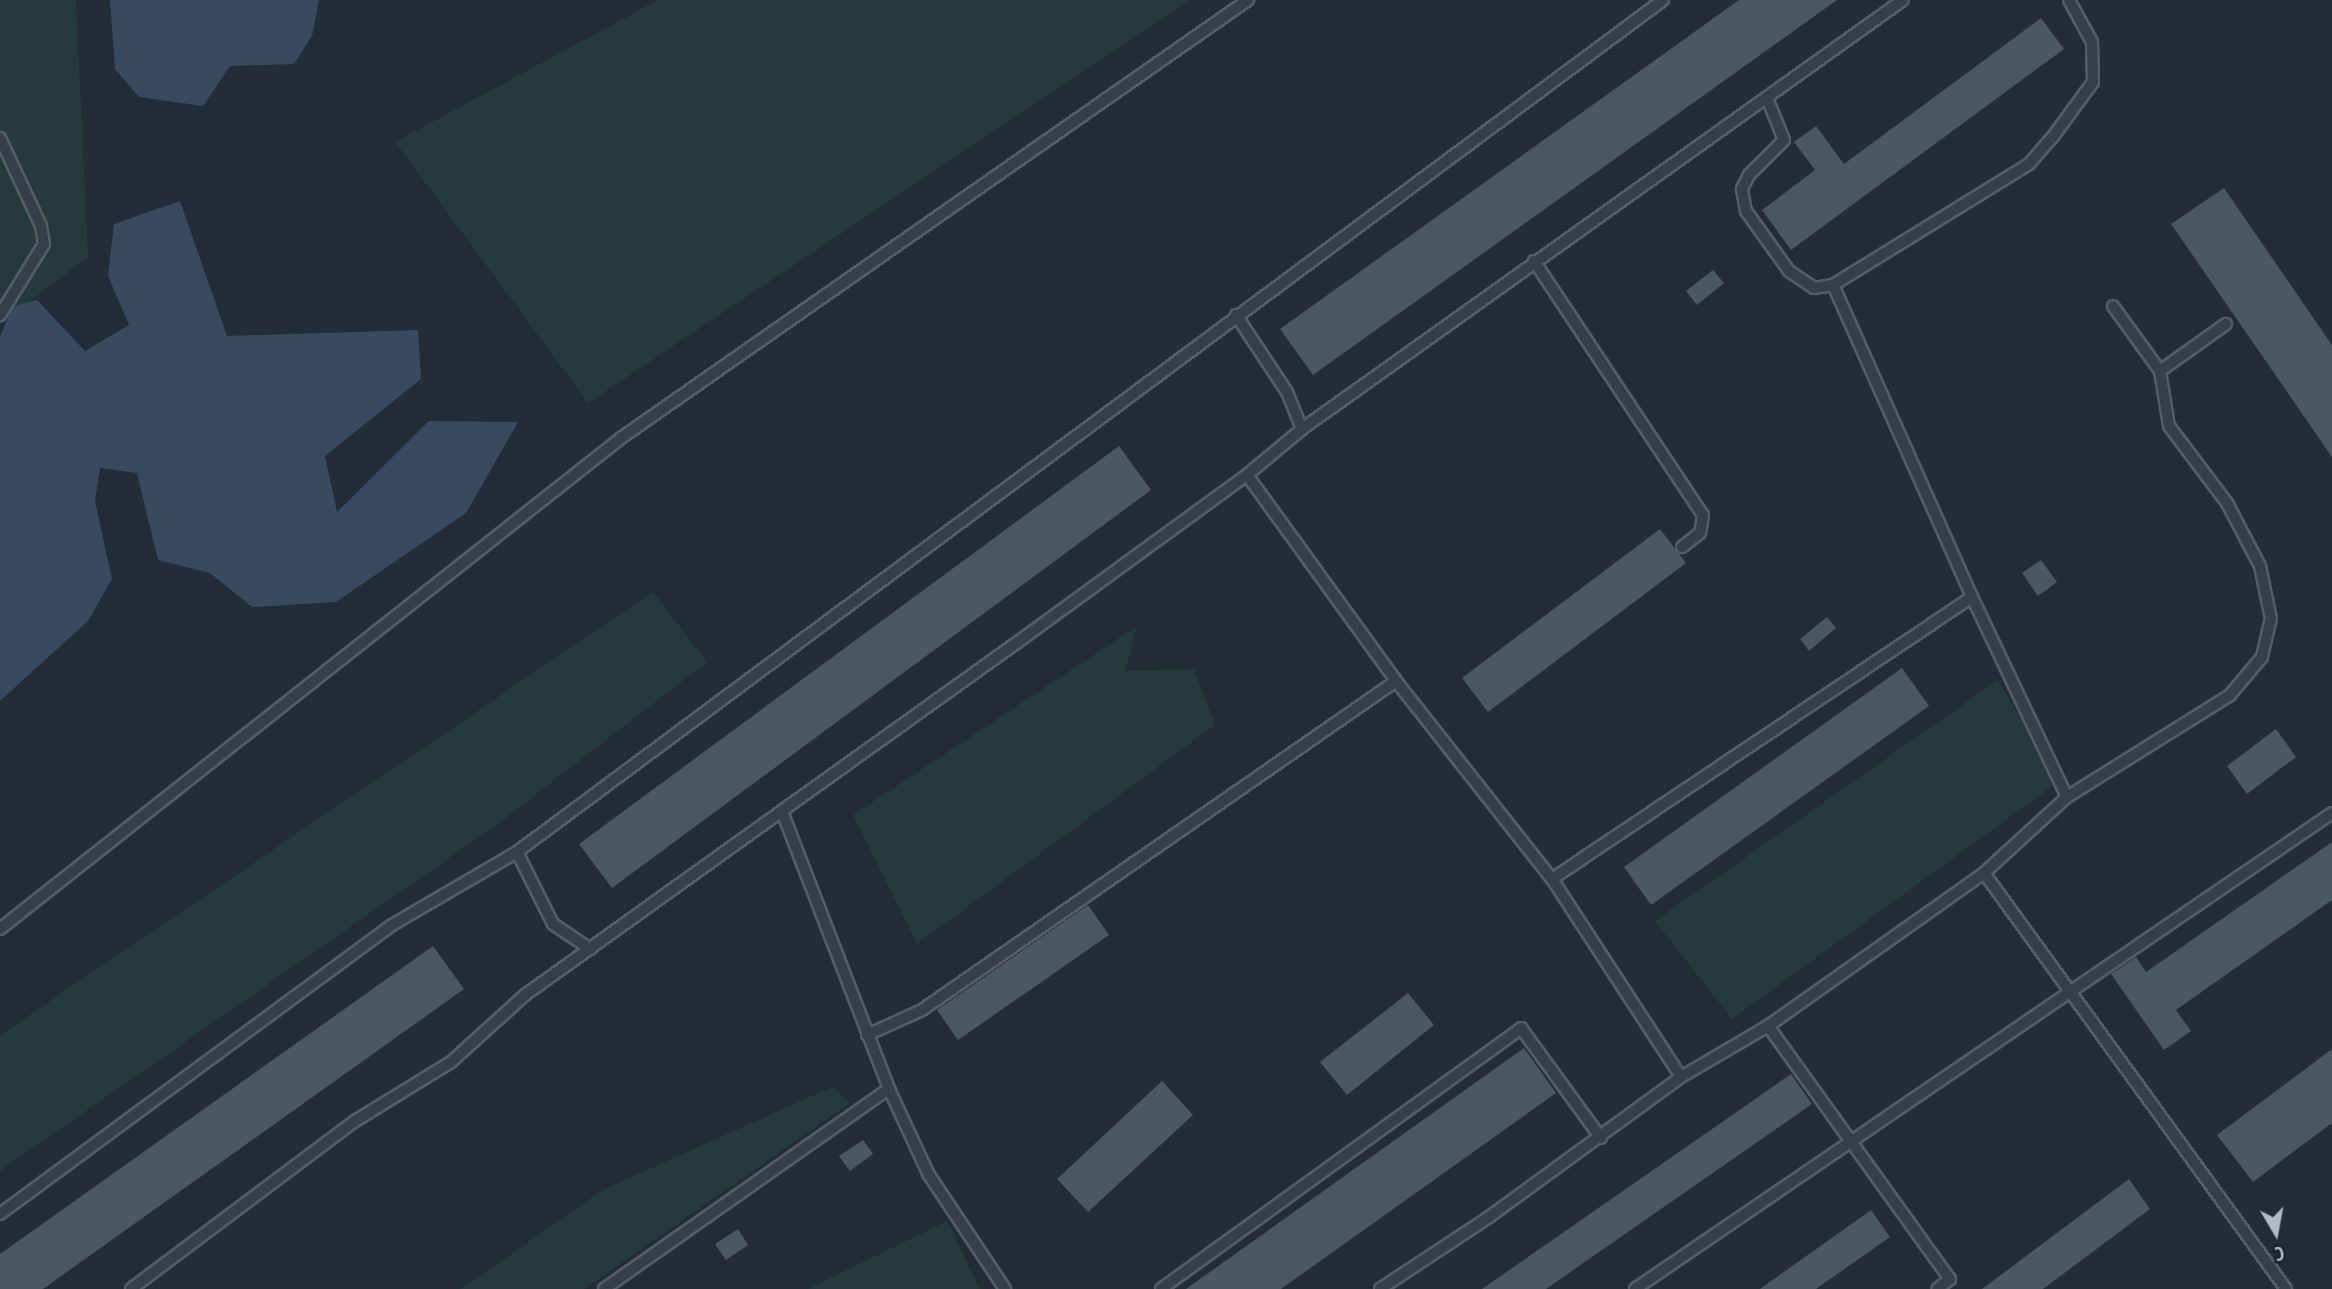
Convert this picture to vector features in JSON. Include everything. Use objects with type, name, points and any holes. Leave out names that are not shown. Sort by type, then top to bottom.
[{"type":"lane","points":[[0,929],[621,438],[1248,0]]},
{"type":"lane","points":[[0,1214],[392,925],[517,852],[1663,0]]},
{"type":"lane","points":[[131,1289],[355,1121],[451,1062],[525,995],[783,814],[1247,475],[1301,429],[1903,0]]},
{"type":"lane","points":[[1767,98],[1783,140],[1749,175],[1742,188],[1746,211],[1789,271],[1814,288],[1833,285],[2029,164],[2052,138],[2093,82],[2092,42],[2069,0]]},
{"type":"lane","points":[[0,138],[41,226],[44,244],[0,315]]},
{"type":"lane","points":[[1534,261],[1703,515],[1700,533],[1682,547]]},
{"type":"lane","points":[[1833,285],[1972,597],[2067,797]]},
{"type":"lane","points":[[1380,1289],[1601,1138],[1681,1077],[1768,1026],[1984,873],[2067,797],[2230,695],[2262,657],[2271,619],[2255,556],[2227,503],[2169,426],[2160,371],[2113,306]]},
{"type":"lane","points":[[1236,315],[1287,393],[1301,429]]},
{"type":"lane","points":[[2160,371],[2226,324]]},
{"type":"lane","points":[[1247,475],[1396,681],[1552,879],[1681,1077]]},
{"type":"lane","points":[[1552,879],[1972,597]]},
{"type":"lane","points":[[867,1035],[922,1010],[1396,681]]},
{"type":"lane","points":[[1635,1289],[1849,1139],[2332,813]]},
{"type":"lane","points":[[783,814],[867,1035],[929,1175],[1005,1289]]},
{"type":"lane","points":[[517,852],[554,924],[590,949]]},
{"type":"lane","points":[[1984,873],[2073,989],[2286,1289]]},
{"type":"lane","points":[[1768,1026],[1950,1279],[1937,1289]]},
{"type":"lane","points":[[1161,1289],[1521,1028],[1601,1138]]},
{"type":"lane","points":[[604,1289],[889,1089]]},
{"type":"green space","points":[[0,0],[76,0],[88,257],[0,324]]},
{"type":"green space","points":[[658,0],[1191,0],[588,403],[395,142]]},
{"type":"green space","points":[[653,592],[707,662],[495,826],[0,1171],[0,1035]]},
{"type":"green space","points":[[1137,626],[1125,671],[1194,669],[1215,725],[917,944],[853,815]]},
{"type":"green space","points":[[1998,680],[2058,782],[1732,1019],[1655,921]]},
{"type":"green space","points":[[832,1087],[850,1103],[584,1289],[461,1289],[604,1189]]},
{"type":"green space","points":[[947,1221],[980,1289],[808,1289]]},
{"type":"water","points":[[110,0],[319,0],[312,36],[294,64],[230,66],[203,106],[139,97],[115,69]]},
{"type":"water","points":[[180,201],[227,336],[418,330],[421,379],[325,456],[337,512],[429,421],[518,422],[466,513],[336,602],[252,607],[210,573],[158,560],[137,473],[100,468],[95,501],[112,579],[88,621],[0,701],[0,336],[13,306],[37,300],[85,351],[129,325],[108,276],[114,224]]},
{"type":"building","points":[[1739,0],[1837,0],[1313,375],[1280,329]]},
{"type":"building","points":[[2041,18],[2064,49],[1791,250],[1762,210],[1815,170],[1794,142],[1816,126],[1844,164]]},
{"type":"building","points":[[2224,188],[2332,345],[2332,457],[2171,224]]},
{"type":"building","points":[[1713,270],[1724,283],[1697,305],[1686,291]]},
{"type":"building","points":[[1119,446],[1151,490],[612,888],[579,844]]},
{"type":"building","points":[[1660,529],[1686,563],[1488,712],[1462,678]]},
{"type":"building","points":[[2041,560],[2057,582],[2038,596],[2022,573]]},
{"type":"building","points":[[1827,617],[1836,628],[1809,651],[1800,639]]},
{"type":"building","points":[[1902,668],[1929,706],[1651,905],[1624,867]]},
{"type":"building","points":[[2276,729],[2296,757],[2247,794],[2227,766]]},
{"type":"building","points":[[2332,842],[2332,900],[2176,1010],[2191,1031],[2164,1050],[2111,974],[2136,957],[2146,972]]},
{"type":"building","points":[[1088,905],[1109,935],[958,1040],[937,1010]]},
{"type":"building","points":[[433,946],[464,989],[43,1289],[0,1289],[0,1254]]},
{"type":"building","points":[[1408,993],[1434,1025],[1347,1095],[1320,1062]]},
{"type":"building","points":[[1524,1048],[1556,1093],[1281,1289],[1186,1289]]},
{"type":"building","points":[[2332,1049],[2332,1123],[2253,1182],[2217,1135]]},
{"type":"building","points":[[1791,1074],[1812,1104],[1546,1289],[1482,1289]]},
{"type":"building","points":[[1162,1081],[1193,1115],[1088,1212],[1057,1179]]},
{"type":"building","points":[[863,1140],[873,1154],[850,1171],[839,1156]]},
{"type":"building","points":[[2129,1179],[2150,1209],[2043,1289],[1982,1289]]},
{"type":"building","points":[[1871,1210],[1890,1237],[1816,1289],[1760,1289]]},
{"type":"building","points":[[738,1229],[748,1245],[726,1260],[715,1244]]}]
